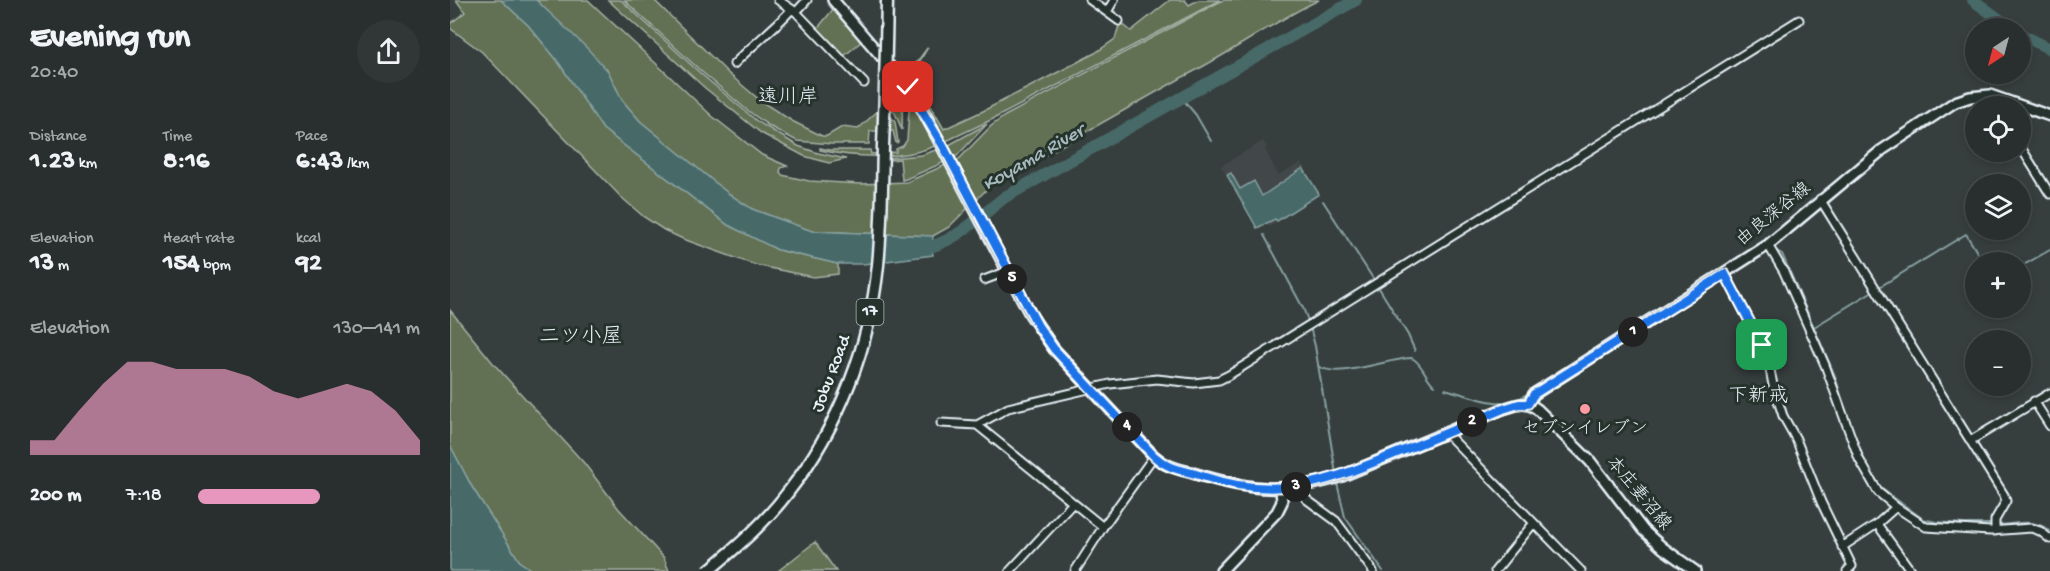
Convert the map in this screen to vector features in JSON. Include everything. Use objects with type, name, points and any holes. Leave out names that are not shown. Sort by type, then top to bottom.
[{"type":"highway","name":"Jobu Road","points":[[708,571],[755,530],[795,484],[835,416],[862,347],[878,265],[883,176],[887,0]]},
{"type":"main road","points":[[833,0],[908,87],[943,146],[1030,314],[1054,349],[1154,456],[1167,466],[1253,489],[1303,486],[1342,476],[1503,409],[1528,404]]},
{"type":"main road","name":"由良深谷線","points":[[1528,404],[1534,394],[1768,245],[1820,199],[1882,150],[1955,102],[1970,97],[1990,95],[2050,116]]},
{"type":"main road","name":"本庄妻沼線","points":[[1528,404],[1537,409],[1590,461],[1643,530],[1695,571]]},
{"type":"main road","points":[[1221,571],[1277,512],[1282,502],[1281,489]]},
{"type":"street","points":[[778,0],[794,11],[864,83]]},
{"type":"street","points":[[734,64],[751,46],[776,28],[807,0]]},
{"type":"street","points":[[1090,0],[1119,21]]},
{"type":"street","points":[[1107,12],[1114,0]]},
{"type":"street","points":[[941,423],[977,425],[1008,408],[1127,381],[1157,379],[1194,383],[1219,380],[1799,20]]},
{"type":"street","points":[[2030,162],[2050,194]]},
{"type":"street","points":[[1820,199],[2006,498],[1995,520],[1995,531]]},
{"type":"street","points":[[1768,245],[1784,272],[1826,365],[1861,465],[1878,492],[1926,527],[1995,531],[2031,528],[2040,531],[2050,539]]},
{"type":"street","points":[[984,280],[1006,269]]},
{"type":"street","points":[[1725,274],[1767,355],[1773,385],[1783,416],[1796,439],[1807,470],[1852,566],[1848,571]]},
{"type":"street","points":[[1970,441],[2050,393]]},
{"type":"street","points":[[2034,401],[2050,426]]},
{"type":"street","points":[[977,425],[1102,527]]},
{"type":"street","points":[[1448,433],[1533,524],[1581,571]]},
{"type":"street","points":[[1075,571],[1102,527],[1154,456]]},
{"type":"street","points":[[1303,486],[1306,499],[1336,521],[1373,571]]},
{"type":"street","points":[[1010,571],[1073,503]]},
{"type":"street","points":[[1842,547],[1896,507]]},
{"type":"street","points":[[1495,571],[1533,524]]},
{"type":"street","points":[[1876,524],[1911,571]]},
{"type":"shaded area","points":[[1263,141],[1278,175],[1301,163],[1320,194],[1269,227],[1266,224],[1257,228],[1227,177],[1225,178],[1226,175],[1221,166]]},
{"type":"green space","points":[[456,0],[501,0],[528,25],[557,60],[603,129],[728,225],[778,250],[838,264],[838,274],[813,277],[755,265],[683,239],[644,217],[621,197],[482,52],[450,28],[450,24],[465,12]]},
{"type":"green space","points":[[536,0],[588,0],[712,116],[762,155],[787,166],[781,168],[782,175],[809,181],[861,184],[907,182],[959,159],[991,126],[1005,116],[1223,0],[1319,0],[990,186],[949,227],[933,236],[812,231],[752,209],[729,194],[640,121],[622,100],[608,71]]},
{"type":"green space","points":[[608,0],[621,0],[701,74],[758,122],[798,146],[846,159],[829,163],[804,156],[761,133],[705,88]]},
{"type":"green space","points":[[624,0],[654,0],[729,74],[762,102],[792,121],[822,136],[827,136],[842,127],[858,129],[883,106],[895,122],[898,142],[896,143],[893,131],[870,131],[869,144],[797,141],[769,126],[747,110]]},
{"type":"green space","points":[[1170,0],[1185,0],[1189,5],[1198,0],[1220,0],[993,119],[944,142],[905,78],[928,47],[911,76],[944,129],[1095,53],[1115,39],[1120,22],[1131,31]]},
{"type":"green space","points":[[835,7],[903,84],[902,130],[895,113],[882,99],[893,79],[862,41],[843,57],[817,29]]},
{"type":"green space","points":[[910,96],[937,145],[910,153],[879,156],[848,155],[820,150],[820,148],[870,150],[871,154],[896,152],[896,149],[903,146],[907,140]]},
{"type":"green space","points":[[987,124],[956,157],[906,179],[902,180],[900,159],[891,160],[891,158],[922,155],[947,146]]},
{"type":"green space","points":[[450,310],[493,363],[584,463],[619,509],[664,558],[669,571],[533,571],[520,562],[472,487],[450,445]]},
{"type":"green space","points":[[815,542],[836,571],[778,571]]},
{"type":"water","points":[[501,0],[536,0],[608,71],[622,100],[640,121],[729,194],[752,209],[812,231],[933,236],[933,255],[863,264],[838,264],[778,250],[728,225],[603,129],[557,60],[528,25]]},
{"type":"water","points":[[1303,168],[1319,194],[1277,221],[1275,219],[1257,228],[1227,175],[1231,173],[1240,189],[1254,181],[1262,196]]},
{"type":"water","points":[[450,445],[472,487],[520,562],[533,571],[450,571]]},
{"type":"waterway","name":"Koyama River","points":[[918,249],[930,247],[954,237],[1005,197],[1356,0]]},
{"type":"waterway","name":"Koyama River","points":[[1973,0],[1997,18]]},
{"type":"waterway","name":"Koyama River","points":[[2031,40],[2050,49]]},
{"type":"waterway","points":[[1181,97],[1196,115],[1211,141]]},
{"type":"waterway","points":[[1323,201],[1374,280]]},
{"type":"waterway","points":[[1814,327],[1966,234],[1977,252]]},
{"type":"waterway","points":[[1264,235],[1309,323],[1315,346],[1336,474]]},
{"type":"waterway","points":[[2031,261],[2050,250]]},
{"type":"waterway","points":[[1777,251],[1782,254],[1835,376],[1850,425]]},
{"type":"waterway","points":[[1379,288],[1408,335],[1415,351]]},
{"type":"waterway","points":[[1558,373],[1623,332]]},
{"type":"waterway","points":[[1318,366],[1327,370],[1350,370],[1412,358],[1435,386]]},
{"type":"waterway","points":[[1445,389],[1480,399],[1507,402],[1524,396],[1550,378]]},
{"type":"waterway","points":[[1854,436],[1867,466],[1882,489],[1923,519],[1963,524],[1992,524]]},
{"type":"waterway","points":[[1337,483],[1345,517],[1383,571]]},
{"type":"waterway","points":[[1998,525],[2032,523],[2050,531]]},
{"type":"place","name":"セブンイレブン","points":[[1585,409]]},
{"type":"district","name":"遠川岸","points":[[788,98]]},
{"type":"district","name":"二ツ小屋","points":[[581,338]]},
{"type":"district","name":"下新戒","points":[[1758,397]]},
{"type":"route","points":[[908,87],[943,146],[1030,314],[1054,349],[1154,456],[1176,470],[1253,489],[1298,487],[1342,476],[1503,409],[1528,404],[1534,394],[1725,274],[1762,345]]}]
